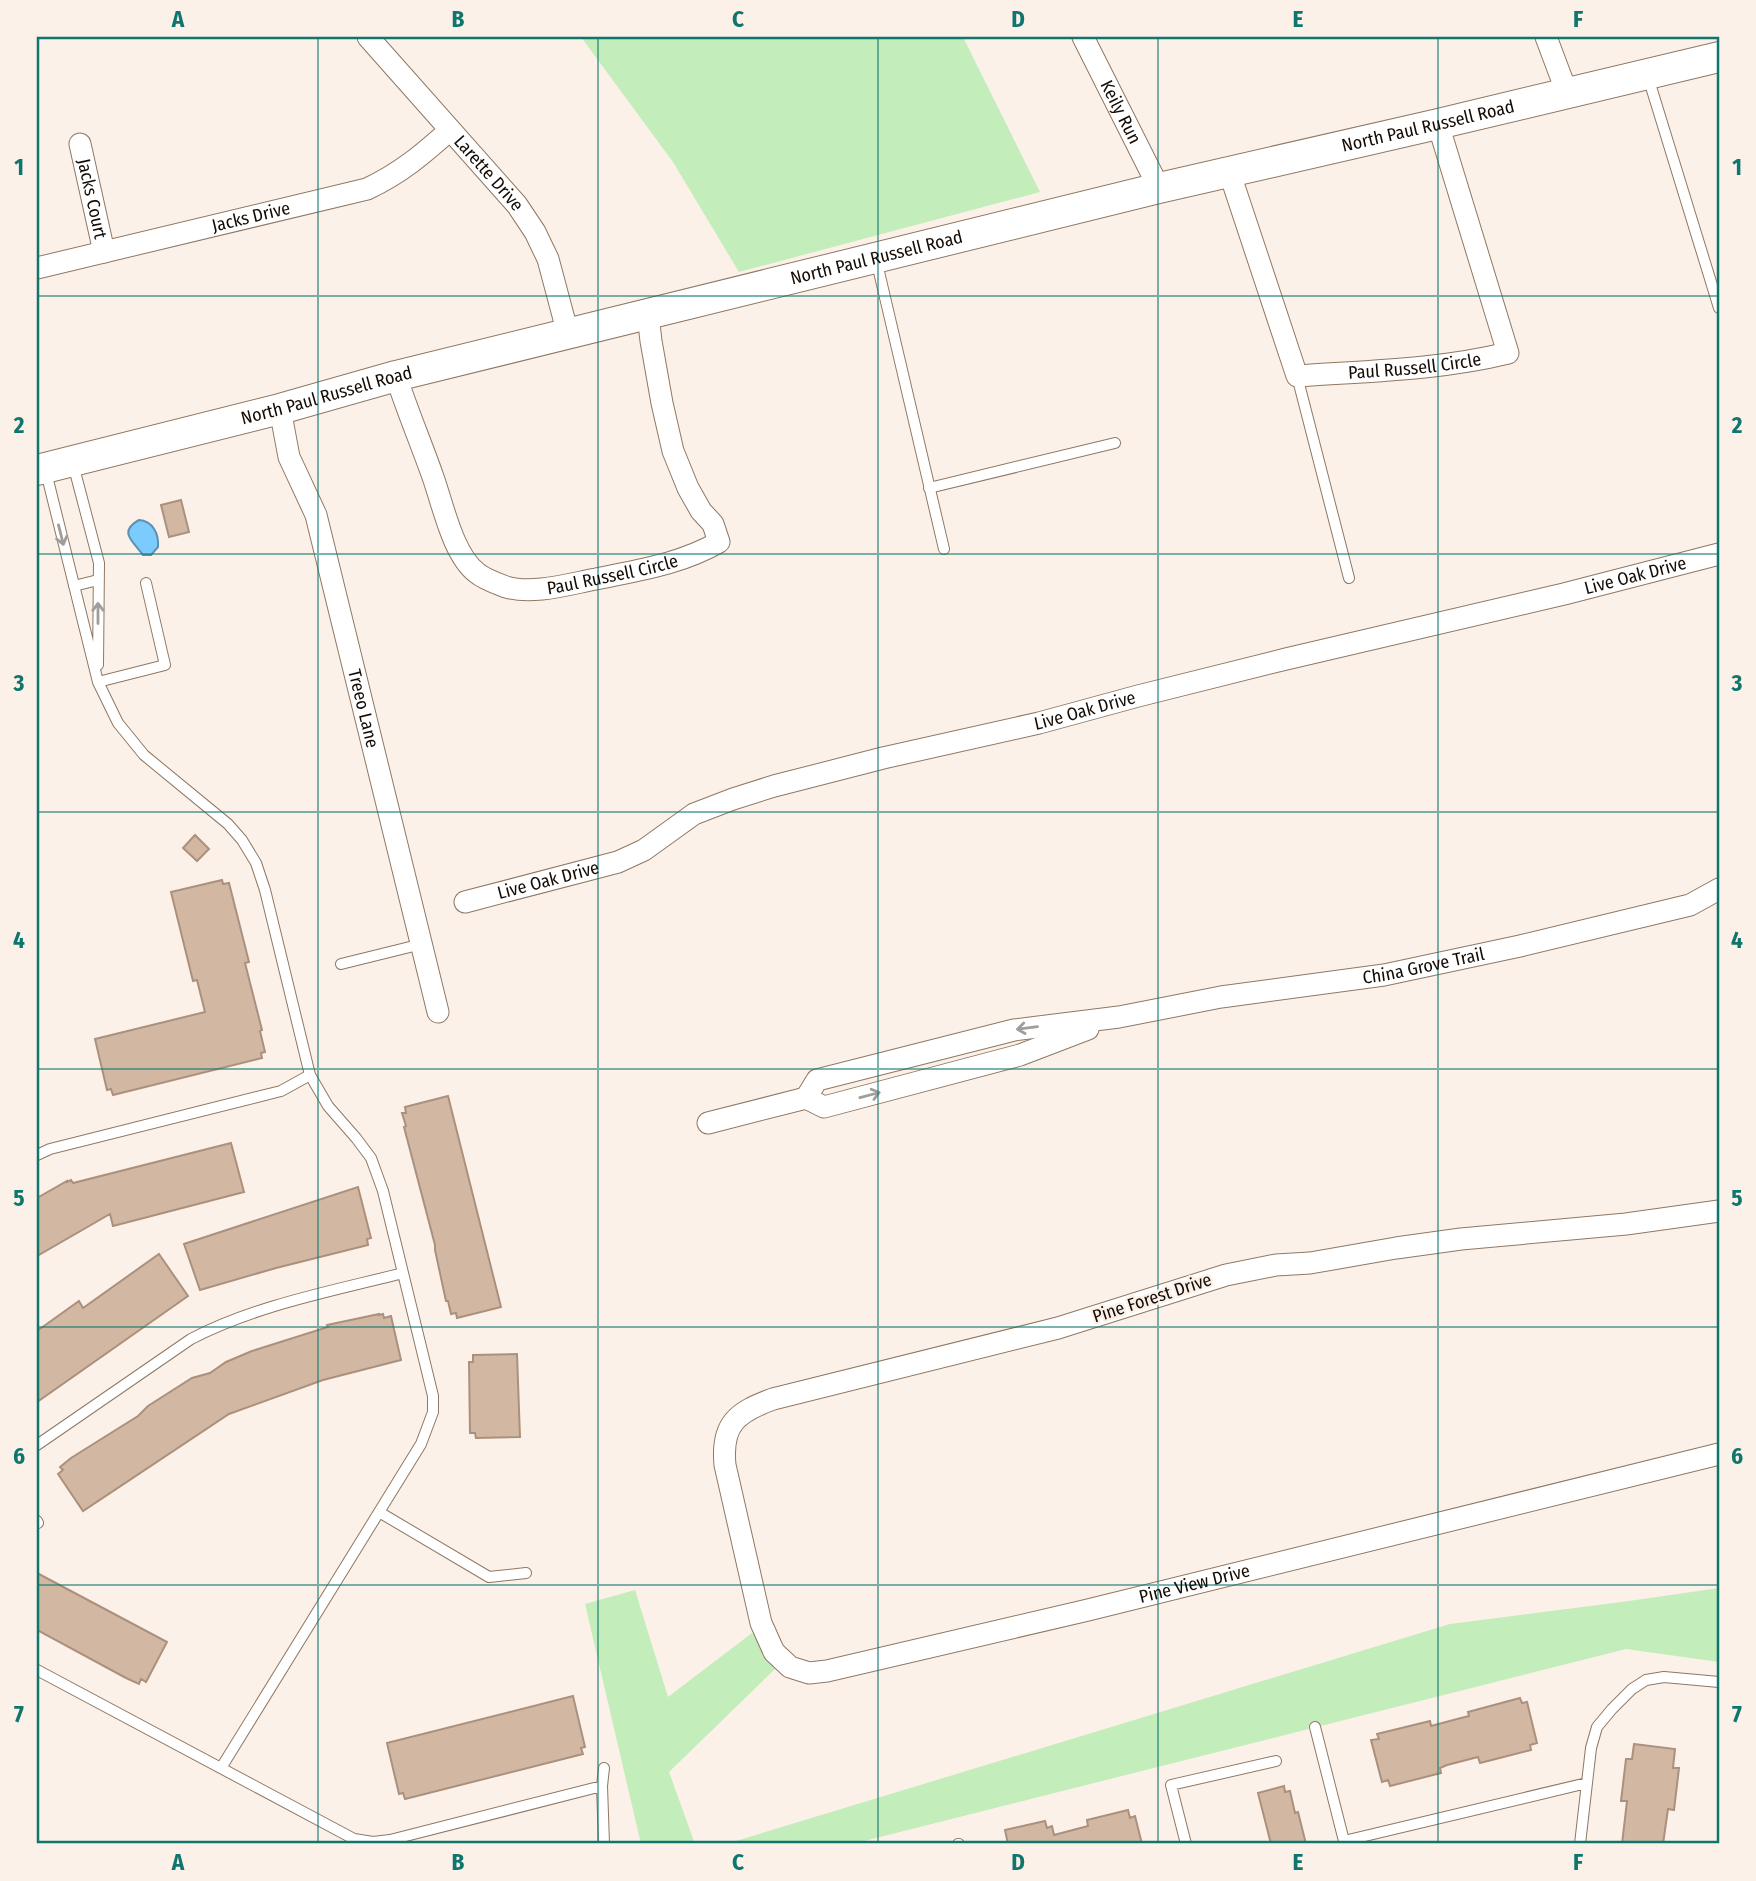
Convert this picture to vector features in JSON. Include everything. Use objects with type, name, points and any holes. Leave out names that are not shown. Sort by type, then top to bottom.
[{"type":"street","name":"Larette Drive","points":[[368,37],[517,205],[536,232],[548,259],[568,334]]},
{"type":"street","name":"Keily Run","points":[[1083,37],[1159,188]]},
{"type":"street","points":[[1546,37],[1567,93]]},
{"type":"street","name":"North Paul Russell Road","points":[[51,467],[396,376],[1159,188],[1719,57]]},
{"type":"street","name":"Paul Russell Circle","points":[[1297,376],[1418,368],[1508,354],[1438,124]]},
{"type":"street","name":"Jacks Drive","points":[[37,268],[367,189],[392,177],[424,154],[450,130]]},
{"type":"street","name":"Jacks Court","points":[[80,144],[104,252]]},
{"type":"street","points":[[1229,171],[1297,376]]},
{"type":"street","name":"Paul Russell Circle","points":[[396,376],[460,552],[477,573],[508,587],[540,589],[670,563],[719,542],[713,524],[701,511],[688,488],[673,451],[657,378],[648,315]]},
{"type":"street","name":"Treeo Lane","points":[[280,408],[289,457],[316,514],[438,1012]]},
{"type":"street","name":"Live Oak Drive","points":[[465,902],[618,862],[644,850],[694,814],[774,786],[1719,554]]},
{"type":"street","name":"China Grove Trail","points":[[708,1123],[806,1098],[817,1080],[1014,1030],[1119,1017],[1221,997],[1384,975],[1690,905],[1719,889]]},
{"type":"street","name":"Pine Forest Drive","points":[[745,1553],[723,1452],[728,1430],[733,1422],[751,1407],[773,1399],[1058,1328],[1226,1275],[1276,1265],[1310,1263],[1461,1239],[1626,1224],[1719,1211]]},
{"type":"street","name":"Pine View Drive","points":[[745,1553],[761,1623],[774,1652],[789,1667],[809,1673],[1088,1611],[1719,1454]]},
{"type":"lane","points":[[1647,74],[1719,308]]},
{"type":"lane","points":[[876,258],[944,549]]},
{"type":"lane","points":[[1297,376],[1349,578]]},
{"type":"lane","points":[[929,488],[1115,443]]},
{"type":"lane","points":[[51,467],[99,563],[98,682]]},
{"type":"lane","points":[[51,467],[74,586],[98,682],[118,723],[144,755],[228,824],[256,863],[310,1075],[328,1106],[371,1158],[383,1191],[433,1396],[433,1412],[421,1444],[221,1769]]},
{"type":"lane","points":[[74,586],[98,580]]},
{"type":"lane","points":[[98,682],[165,665],[146,583]]},
{"type":"lane","points":[[341,964],[422,944]]},
{"type":"lane","points":[[37,1155],[281,1091],[310,1075]]},
{"type":"lane","points":[[37,1445],[191,1339],[213,1328],[257,1311],[403,1273]]},
{"type":"lane","points":[[379,1512],[489,1577],[526,1573]]},
{"type":"lane","points":[[37,1670],[354,1839],[373,1842],[390,1840],[601,1786]]},
{"type":"lane","points":[[1580,1844],[1591,1748],[1597,1727],[1612,1709],[1632,1689],[1646,1680],[1664,1677],[1719,1682]]},
{"type":"lane","points":[[1315,1727],[1344,1841],[1587,1783]]},
{"type":"lane","points":[[1186,1844],[1171,1785],[1276,1760]]},
{"type":"lane","points":[[604,1768],[601,1786],[604,1844]]},
{"type":"green space","points":[[581,37],[963,37],[1040,192],[739,272],[673,162]]},
{"type":"green space","points":[[1719,1588],[1719,1662],[1626,1649],[852,1844],[726,1844],[1450,1624]]},
{"type":"green space","points":[[635,1590],[668,1697],[752,1633],[777,1667],[669,1772],[695,1844],[641,1844],[585,1604]]},
{"type":"water","points":[[139,520],[148,523],[156,533],[158,547],[151,555],[143,555],[129,537],[129,529]]},
{"type":"building","points":[[181,500],[189,532],[169,537],[161,505]]},
{"type":"building","points":[[195,835],[209,849],[197,861],[183,848]]},
{"type":"building","points":[[222,880],[223,884],[229,883],[249,962],[245,963],[262,1030],[260,1031],[265,1052],[261,1053],[262,1058],[113,1095],[111,1089],[107,1090],[95,1039],[205,1012],[197,980],[193,981],[171,892]]},
{"type":"building","points":[[448,1096],[501,1307],[457,1318],[456,1313],[451,1314],[446,1301],[402,1113],[406,1113],[405,1107]]},
{"type":"building","points":[[231,1143],[244,1192],[113,1226],[110,1214],[37,1256],[37,1198],[67,1181],[71,1180],[73,1183]]},
{"type":"building","points":[[358,1187],[371,1238],[367,1239],[368,1245],[200,1290],[184,1244]]},
{"type":"building","points":[[159,1254],[188,1296],[37,1402],[37,1331],[79,1301],[83,1308]]},
{"type":"building","points":[[383,1314],[384,1318],[391,1316],[401,1360],[323,1380],[229,1414],[83,1511],[58,1474],[63,1470],[60,1467],[71,1458],[192,1378],[210,1373],[226,1362],[252,1351],[328,1327],[327,1325]]},
{"type":"building","points":[[517,1354],[520,1437],[476,1438],[475,1433],[470,1433],[469,1362],[473,1362],[473,1355]]},
{"type":"building","points":[[37,1573],[167,1642],[146,1682],[141,1679],[139,1684],[126,1678],[37,1630]]},
{"type":"building","points":[[573,1696],[585,1747],[581,1748],[583,1754],[405,1799],[403,1793],[399,1794],[387,1743]]},
{"type":"building","points":[[1520,1698],[1522,1703],[1527,1702],[1537,1743],[1530,1745],[1531,1750],[1480,1763],[1478,1757],[1440,1768],[1441,1773],[1390,1786],[1388,1780],[1382,1782],[1371,1740],[1379,1739],[1377,1734],[1430,1721],[1431,1726],[1469,1716],[1468,1712]]},
{"type":"building","points":[[1634,1744],[1675,1749],[1673,1768],[1679,1768],[1674,1810],[1668,1809],[1663,1844],[1622,1844],[1627,1801],[1621,1801],[1626,1759],[1632,1759]]},
{"type":"building","points":[[1284,1786],[1285,1792],[1290,1791],[1295,1813],[1298,1812],[1306,1844],[1271,1844],[1258,1793]]},
{"type":"building","points":[[1128,1810],[1130,1818],[1135,1816],[1142,1844],[1008,1844],[1005,1830],[1045,1821],[1047,1828],[1052,1826],[1054,1835],[1088,1826],[1087,1820]]}]
